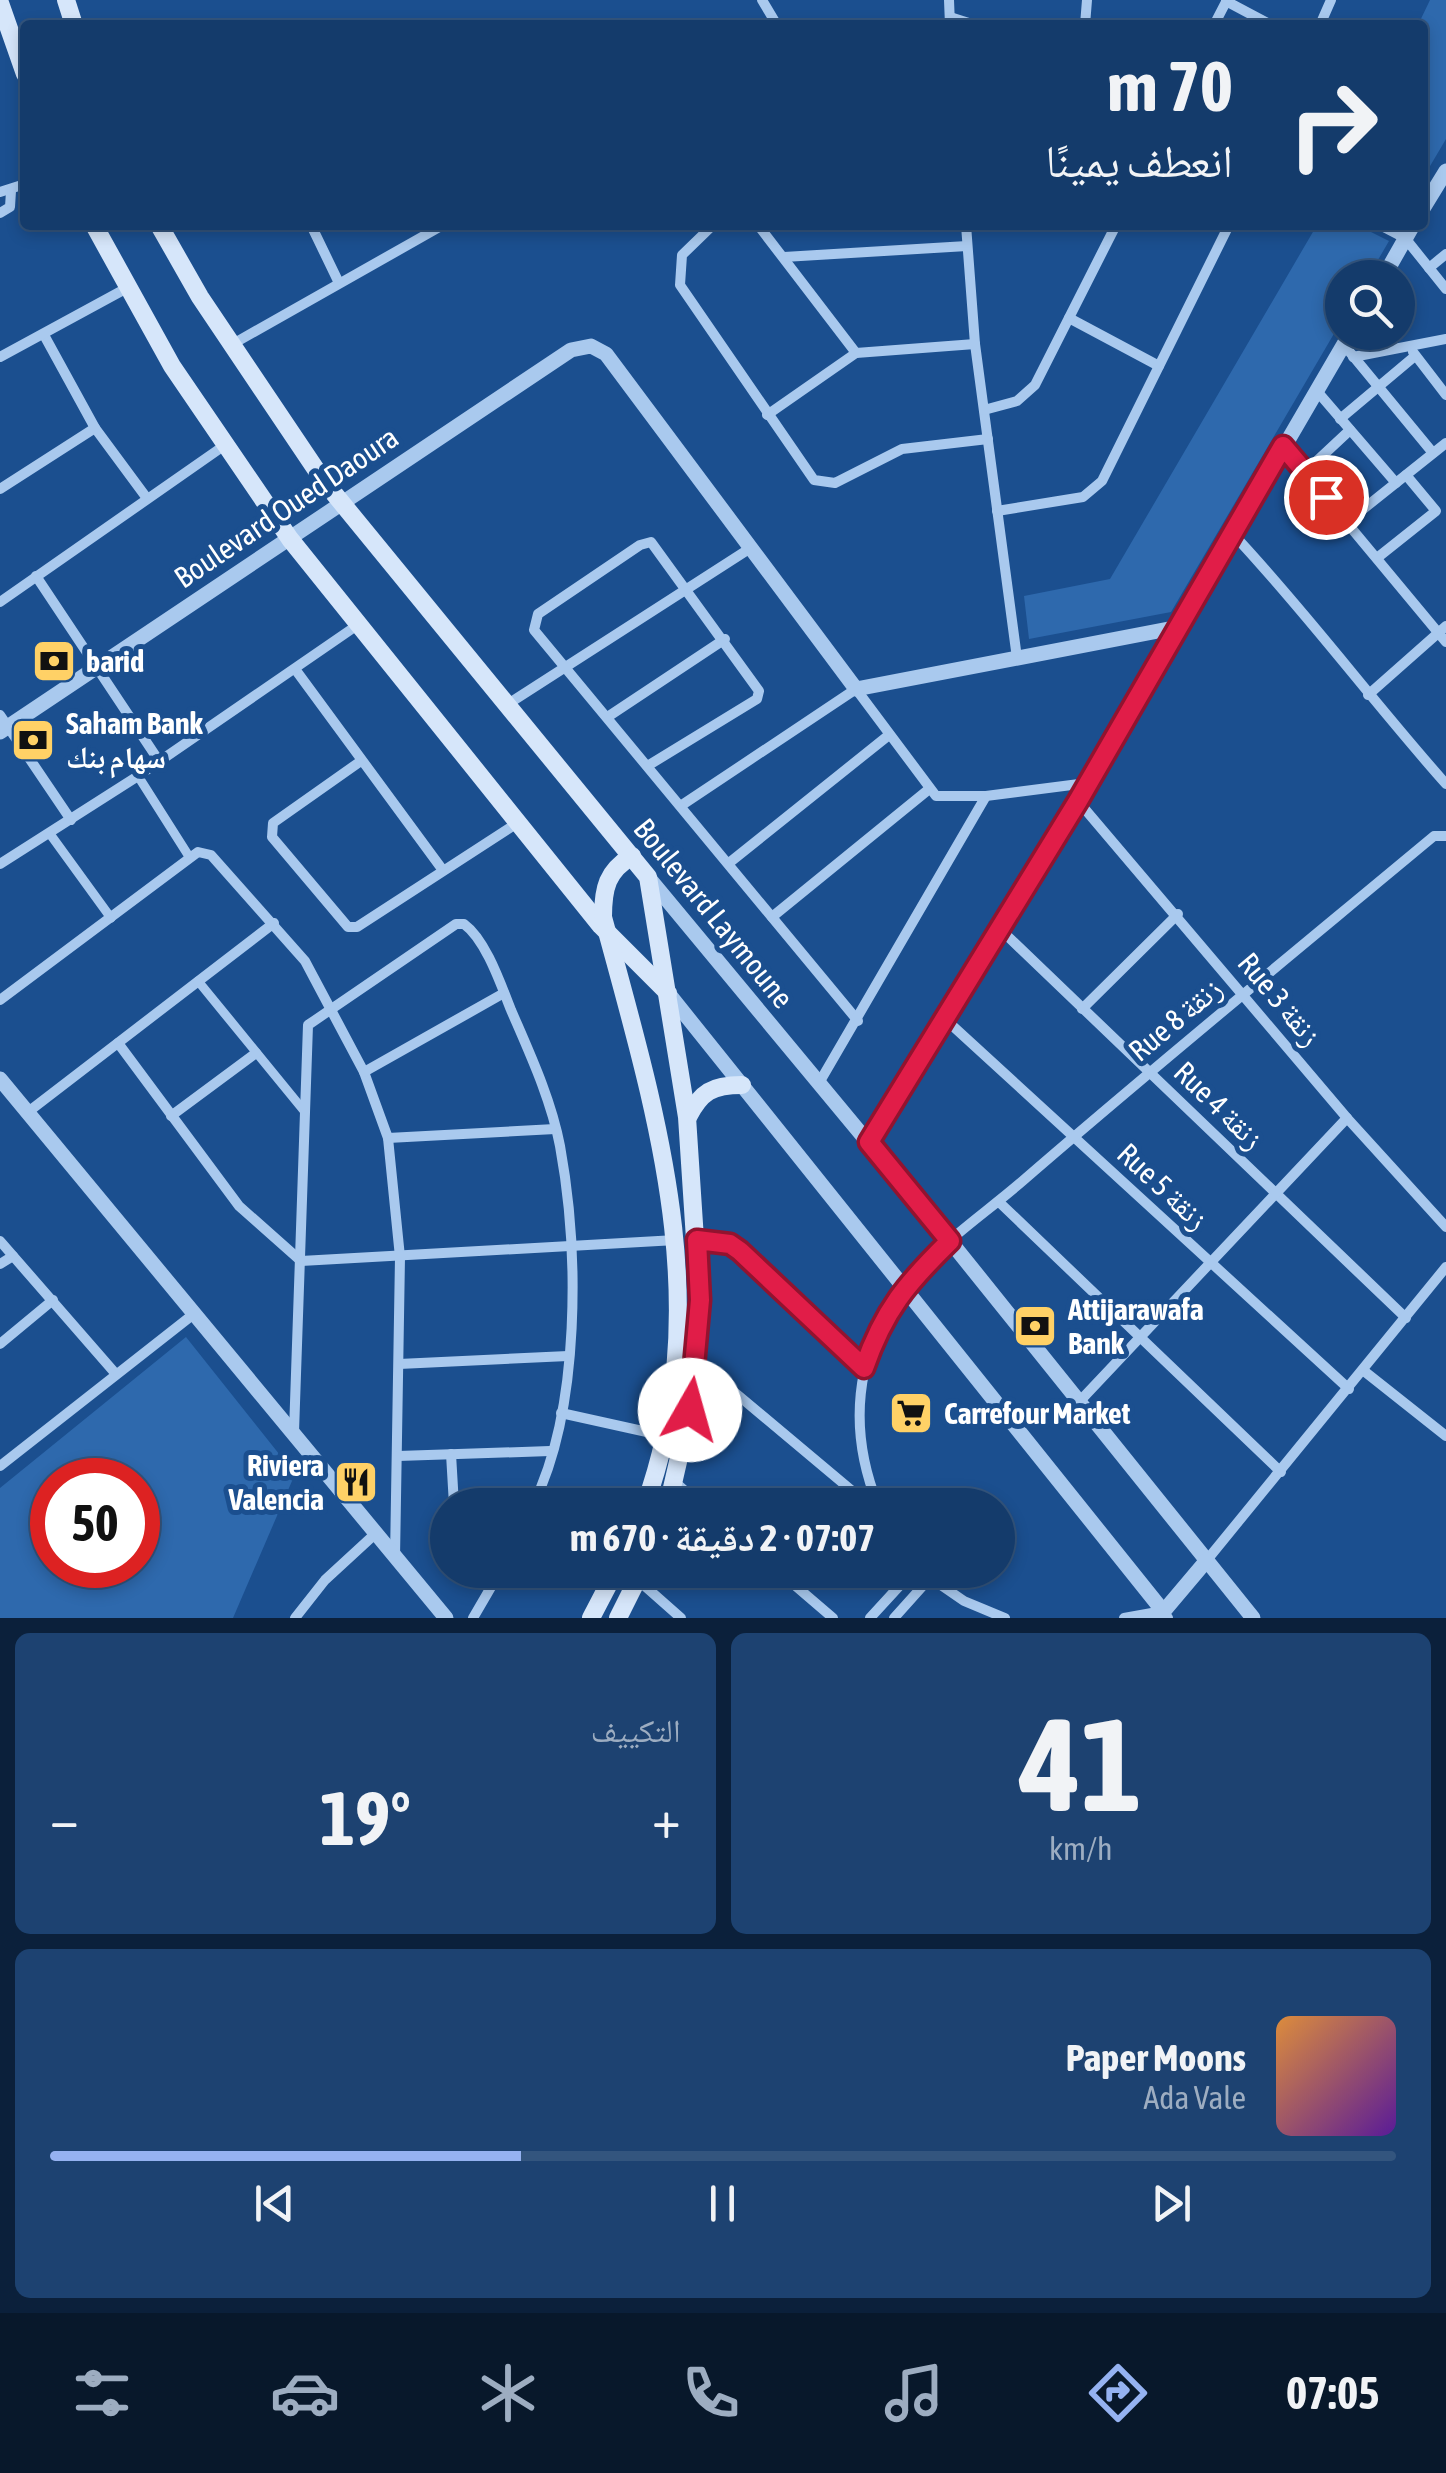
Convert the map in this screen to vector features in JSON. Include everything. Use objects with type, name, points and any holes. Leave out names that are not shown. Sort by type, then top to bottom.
[{"type":"main road","points":[[0,3],[6,40],[20,65]]},
{"type":"main road","points":[[97,230],[172,366],[290,539],[608,934],[668,993]]},
{"type":"main road","name":"Boulevard Laymoune","points":[[161,230],[232,346],[340,503],[648,878]]},
{"type":"main road","points":[[632,856],[612,870],[606,881],[603,917],[665,1154],[677,1240],[678,1313],[665,1436],[650,1488]]},
{"type":"main road","points":[[648,878],[688,1118],[697,1240],[696,1360],[674,1488]]},
{"type":"main road","points":[[688,1118],[710,1088],[742,1085]]},
{"type":"main road","points":[[591,1618],[607,1588]]},
{"type":"main road","points":[[618,1618],[633,1588]]},
{"type":"street","points":[[1226,0],[1262,20]]},
{"type":"street","points":[[1428,201],[1445,176]]},
{"type":"street","points":[[0,213],[10,207],[5,192]]},
{"type":"street","points":[[314,230],[340,283]]},
{"type":"street","points":[[232,346],[435,230]]},
{"type":"street","points":[[708,230],[682,255],[680,284],[810,476],[824,485],[902,449],[988,439]]},
{"type":"street","points":[[762,230],[856,352]]},
{"type":"street","points":[[966,230],[975,344],[1017,658]]},
{"type":"street","points":[[984,410],[1026,395],[1113,230]]},
{"type":"street","points":[[997,511],[1083,497],[1096,488],[1227,230]]},
{"type":"street","points":[[1409,231],[1429,268],[1446,289]]},
{"type":"street","points":[[1393,260],[1409,231]]},
{"type":"street","points":[[784,257],[968,246]]},
{"type":"street","points":[[1429,268],[1446,254]]},
{"type":"street","points":[[0,357],[128,288]]},
{"type":"street","points":[[1069,318],[1159,366]]},
{"type":"street","points":[[44,335],[95,428],[146,497]]},
{"type":"street","points":[[1340,419],[1412,351],[1446,338]]},
{"type":"street","points":[[767,415],[856,352],[975,344]]},
{"type":"street","name":"Boulevard Oued Daoura","points":[[3,724],[96,668],[572,350],[591,346],[606,354],[750,548]]},
{"type":"street","points":[[869,1142],[1078,801],[1316,390],[1346,350]]},
{"type":"street","points":[[1353,350],[1433,454]]},
{"type":"street","points":[[1402,350],[1412,351],[1446,395]]},
{"type":"street","points":[[1316,390],[1396,483]]},
{"type":"street","points":[[0,489],[95,428]]},
{"type":"street","points":[[1305,472],[1350,430]]},
{"type":"street","points":[[1347,522],[1446,443]]},
{"type":"street","points":[[0,602],[146,497],[225,446]]},
{"type":"street","points":[[1283,446],[1443,633],[1368,695]]},
{"type":"street","points":[[1376,558],[1441,512],[1406,475]]},
{"type":"street","points":[[1233,534],[1304,609],[1368,695],[1446,784]]},
{"type":"street","points":[[649,764],[756,699],[758,686],[657,544],[640,545],[538,614],[534,630],[567,665],[858,1020]]},
{"type":"street","points":[[508,704],[750,548],[928,790],[946,799],[1087,784]]},
{"type":"street","points":[[36,576],[159,762]]},
{"type":"street","points":[[0,864],[159,762],[359,624]]},
{"type":"street","points":[[682,805],[856,689],[1180,627]]},
{"type":"street","points":[[609,716],[725,639]]},
{"type":"street","points":[[295,669],[442,869]]},
{"type":"street","points":[[3,724],[71,820]]},
{"type":"street","points":[[729,863],[889,736]]},
{"type":"street","points":[[362,761],[273,824],[272,837],[348,927],[357,927],[518,822]]},
{"type":"street","points":[[138,776],[190,858]]},
{"type":"street","points":[[772,917],[928,790]]},
{"type":"street","points":[[819,1083],[986,796]]},
{"type":"street","name":"Rue 3 زنقة","points":[[1078,801],[1178,914],[1347,1118],[1446,1227]]},
{"type":"street","points":[[50,834],[111,918]]},
{"type":"street","name":"Rue 8 زنقة","points":[[873,1488],[859,1442],[858,1407],[864,1368],[879,1326],[902,1288],[950,1241],[1243,994],[1440,836]]},
{"type":"street","points":[[0,1000],[198,852],[211,855],[274,923],[333,1007],[364,1072],[388,1138],[400,1258],[396,1558]]},
{"type":"street","name":"Boulevard Laymoune","points":[[648,878],[869,1142],[1254,1618]]},
{"type":"street","points":[[1082,1010],[1178,914]]},
{"type":"street","points":[[28,1112],[274,923]]},
{"type":"street","points":[[294,1435],[308,1025],[456,924],[470,928],[504,992],[540,1080],[555,1129],[572,1246],[568,1356],[561,1413],[538,1488]]},
{"type":"street","name":"Rue 4 زنقة","points":[[998,928],[1406,1318]]},
{"type":"street","points":[[198,981],[304,1112]]},
{"type":"street","points":[[364,1072],[504,992]]},
{"type":"street","points":[[668,993],[1163,1616]]},
{"type":"street","name":"Rue 5 زنقة","points":[[944,1018],[1349,1389]]},
{"type":"street","points":[[118,1043],[239,1206],[301,1261],[677,1240]]},
{"type":"street","points":[[171,1116],[256,1053]]},
{"type":"street","points":[[0,1078],[446,1618]]},
{"type":"street","points":[[1080,1402],[1347,1118]]},
{"type":"street","points":[[388,1138],[555,1129]]},
{"type":"street","points":[[998,1202],[1281,1472]]},
{"type":"street","points":[[697,1240],[730,1244],[740,1251],[864,1368]]},
{"type":"street","points":[[0,1242],[115,1372]]},
{"type":"street","points":[[0,1264],[13,1256]]},
{"type":"street","points":[[1124,1618],[1163,1616],[1446,1268]]},
{"type":"street","points":[[0,1344],[54,1300]]},
{"type":"street","points":[[0,1466],[196,1312]]},
{"type":"street","points":[[399,1364],[568,1356]]},
{"type":"street","points":[[696,1360],[849,1488]]},
{"type":"street","points":[[1364,1371],[1446,1436]]},
{"type":"street","points":[[561,1413],[665,1436]]},
{"type":"street","points":[[398,1456],[550,1450]]},
{"type":"street","points":[[451,1454],[453,1488]]},
{"type":"street","points":[[676,1484],[681,1488]]},
{"type":"street","points":[[312,1618],[299,1613],[375,1534]]},
{"type":"street","points":[[472,1618],[491,1588]]},
{"type":"street","points":[[652,1588],[681,1618]]},
{"type":"street","points":[[798,1588],[833,1618]]},
{"type":"street","points":[[870,1618],[899,1588]]},
{"type":"street","points":[[894,1618],[922,1588]]},
{"type":"street","points":[[942,1588],[964,1602],[1005,1618]]},
{"type":"shaded area","points":[[1430,0],[1446,0],[1446,139],[1428,170],[1428,20],[1420,20]]},
{"type":"shaded area","points":[[1314,230],[1367,230],[1389,241],[1378,260],[1325,260],[1325,349],[1171,612],[1029,639],[1024,596],[1110,579]]},
{"type":"shaded area","points":[[186,1337],[295,1474],[233,1618],[0,1618],[0,1488],[30,1464],[30,1588],[160,1588],[160,1458],[37,1458]]},
{"type":"place","name":"barid","points":[[54,661]]},
{"type":"place","name":"Saham Bank سهام بنك","points":[[33,740]]},
{"type":"place","name":"Attijarawafa Bank","points":[[1035,1326]]},
{"type":"place","name":"Carrefour Market","points":[[911,1413]]},
{"type":"place","name":"Riviera Valencia","points":[[356,1482]]},
{"type":"route","points":[[690,1410],[700,1300],[697,1240],[730,1244],[740,1251],[864,1368],[879,1326],[902,1288],[950,1241],[869,1142],[1078,801],[1283,446],[1326,497]]}]
